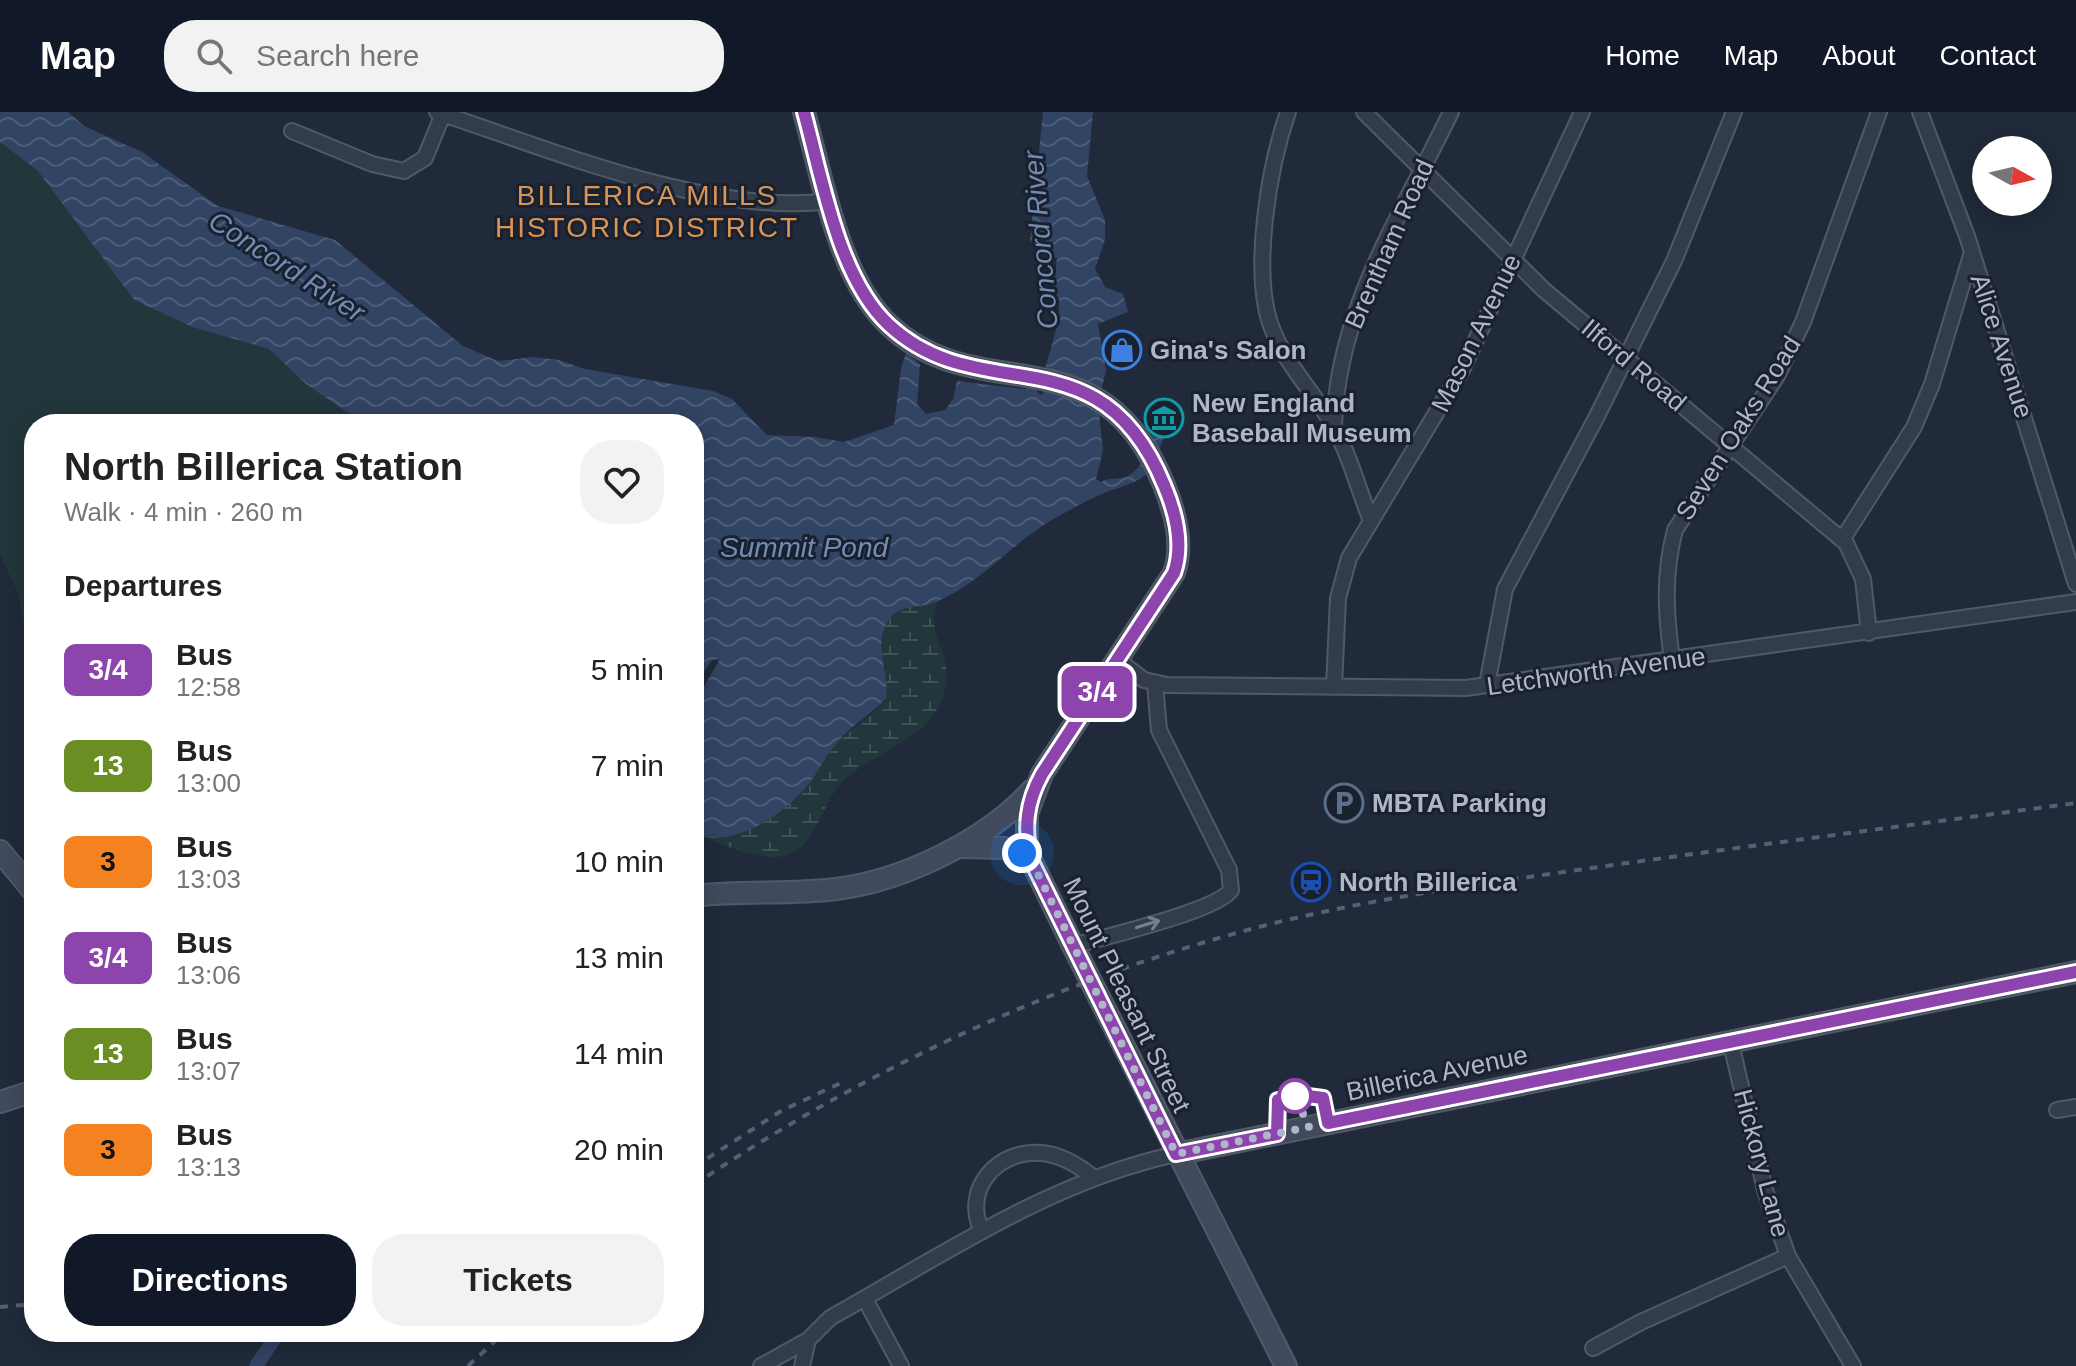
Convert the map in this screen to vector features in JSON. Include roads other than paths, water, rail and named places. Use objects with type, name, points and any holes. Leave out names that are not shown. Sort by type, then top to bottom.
[{"type":"main road","points":[[704,896],[838,889],[877,879],[958,847],[1003,818],[1036,785],[1166,591],[1178,563],[1175,519],[1150,457],[1129,427],[1101,401],[1073,386],[1043,377],[948,360],[896,331],[861,289],[829,201],[804,112]]},
{"type":"main road","name":"Mount Pleasant Street","points":[[1036,785],[1027,814],[1031,860],[1176,1154],[1286,1366]]},
{"type":"main road","name":"Mount Pleasant Street","points":[[958,847],[992,846],[1015,850],[1031,860]]},
{"type":"main road","points":[[0,851],[24,880]]},
{"type":"main road","name":"Billerica Avenue","points":[[1176,1154],[1730,1039],[2076,972]]},
{"type":"main road","points":[[0,1102],[24,1094]]},
{"type":"street","points":[[1288,112],[1261,264],[1264,301],[1280,345],[1334,427],[1370,518]]},
{"type":"street","name":"Ilford Road","points":[[1364,112],[1512,260],[1842,540],[1863,579],[1869,633]]},
{"type":"street","name":"Brentham Road","points":[[1334,427],[1340,367],[1350,327],[1420,171],[1451,112]]},
{"type":"street","name":"Mason Avenue","points":[[1334,687],[1339,588],[1353,549],[1455,384],[1582,112]]},
{"type":"street","points":[[1487,685],[1505,589],[1625,358],[1695,214],[1734,112]]},
{"type":"street","name":"Seven Oaks Road","points":[[1672,660],[1665,588],[1667,558],[1687,509],[1777,376],[1803,322],[1879,112]]},
{"type":"street","name":"Alice Avenue","points":[[1920,112],[1972,252],[2076,584]]},
{"type":"street","points":[[292,131],[372,164],[404,171],[425,158],[440,113],[670,187],[775,202],[829,201]]},
{"type":"street","points":[[1842,540],[1914,427],[1932,384],[1972,252]]},
{"type":"street","name":"Letchworth Avenue","points":[[1155,684],[1437,689],[1487,685],[2076,602]]},
{"type":"street","points":[[1073,946],[1202,908],[1224,899],[1231,890],[1229,870],[1159,730],[1155,684],[1119,661]]},
{"type":"street","name":"Hickory Lane","points":[[1730,1039],[1765,1190],[1788,1256],[1853,1366]]},
{"type":"street","points":[[2057,1110],[2076,1107]]},
{"type":"street","points":[[981,1229],[975,1216],[975,1195],[986,1174],[1013,1156],[1042,1153],[1073,1162],[1093,1177]]},
{"type":"street","name":"Billerica Avenue","points":[[761,1366],[808,1340],[820,1325],[981,1229],[1093,1177],[1176,1154]]},
{"type":"street","points":[[1593,1348],[1641,1322],[1788,1256]]},
{"type":"street","points":[[865,1299],[901,1366]]},
{"type":"street","points":[[802,1366],[808,1340]]},
{"type":"water","points":[[0,112],[68,112],[84,126],[142,152],[218,206],[335,240],[463,346],[498,361],[534,357],[559,360],[585,369],[713,391],[732,399],[767,435],[844,442],[894,425],[901,368],[906,353],[920,364],[917,404],[926,414],[945,410],[953,399],[957,381],[1025,389],[1033,386],[1040,395],[1044,393],[1040,387],[1059,319],[1059,298],[1053,297],[1057,258],[1045,256],[1043,242],[1030,241],[1043,112],[1093,112],[1087,176],[1105,220],[1105,240],[1095,269],[1105,287],[1123,294],[1128,312],[1098,324],[1106,371],[1098,403],[1103,450],[1096,479],[1101,482],[1131,474],[1143,462],[1150,446],[1153,423],[1157,421],[1165,434],[1153,465],[1143,477],[1090,499],[1050,521],[952,594],[893,615],[883,631],[881,650],[886,698],[842,738],[808,785],[785,808],[741,833],[704,837],[704,687],[720,659],[712,660],[704,671],[704,414],[350,414],[306,384],[269,349],[192,327],[134,300],[38,171],[0,142]]},
{"type":"waterway","points":[[256,1366],[272,1342]]},
{"type":"railway","points":[[704,1179],[826,1104],[964,1033],[1107,974],[1255,928],[1342,908],[1473,885],[2076,803]]},
{"type":"railway","points":[[704,1161],[781,1111],[845,1081]]},
{"type":"railway","points":[[0,1307],[24,1305]]},
{"type":"railway","points":[[468,1366],[494,1342]]},
{"type":"place","name":"Gina's Salon","points":[[1122,350]]},
{"type":"place","name":"New England Baseball Museum","points":[[1164,418]]},
{"type":"place","name":"MBTA Parking","points":[[1344,803]]},
{"type":"place","name":"North Billerica","points":[[1311,882]]},
{"type":"district","name":"BILLERICA MILLS HISTORIC DISTRICT","points":[[647,211]]},
{"type":"water label","name":"Concord River","points":[[1040,240]]},
{"type":"water label","name":"Concord River","points":[[287,266]]},
{"type":"water label","name":"Summit Pond","points":[[804,547]]}]
